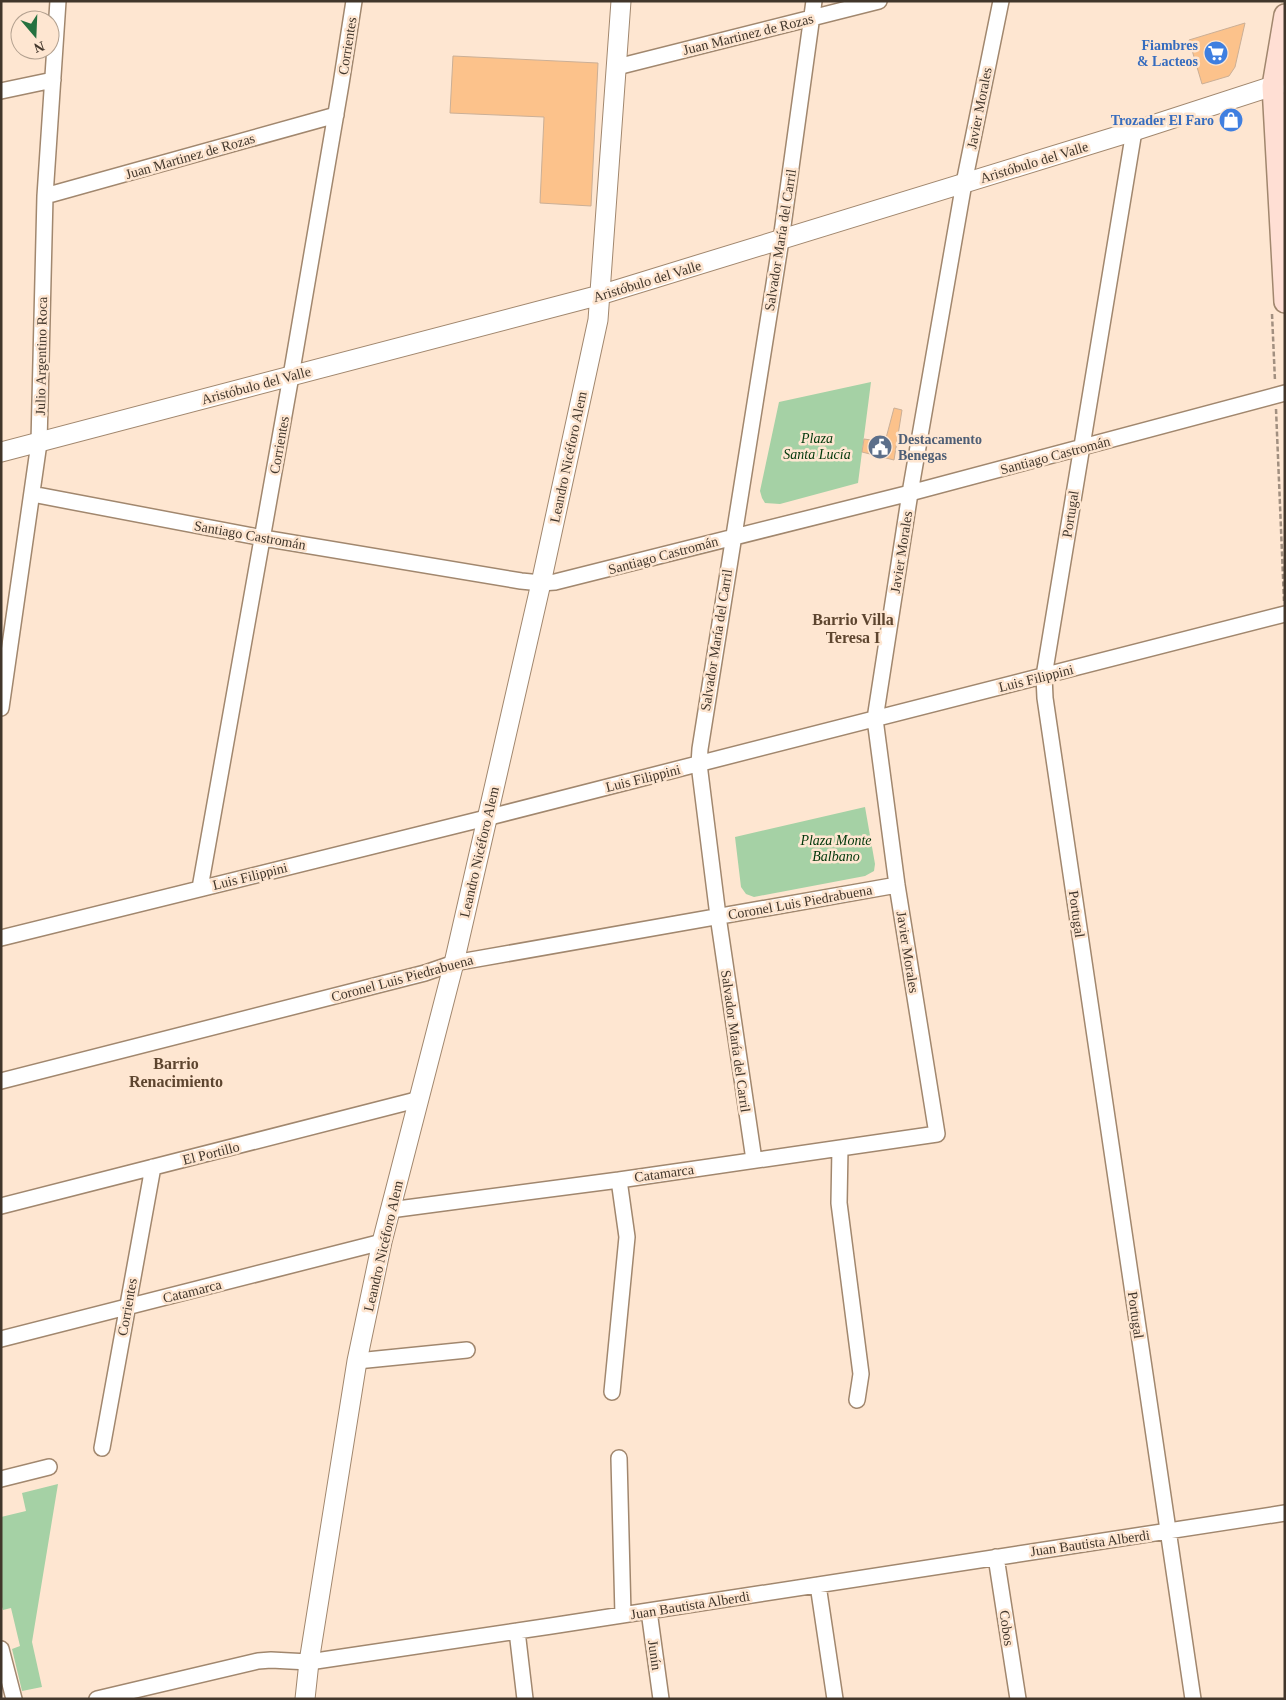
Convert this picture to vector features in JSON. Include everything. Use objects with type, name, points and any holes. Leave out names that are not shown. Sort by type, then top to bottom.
[{"type":"main road","points":[[1284,290],[1279,84],[1285,15]]},
{"type":"street","name":"Julio Argentino Roca","points":[[1,708],[8,614],[32,494],[39,443],[45,196],[58,1]]},
{"type":"street","name":"Corrientes","points":[[200,888],[263,538],[354,1]]},
{"type":"street","name":"Leandro Nicéforo Alem","points":[[305,1699],[309,1662],[357,1361],[382,1242],[454,962],[598,320],[621,1]]},
{"type":"street","name":"Salvador María del Carril","points":[[754,1160],[718,916],[699,764],[701,732],[781,240],[814,1]]},
{"type":"street","name":"Juan Martinez de Rozas","points":[[617,67],[879,1]]},
{"type":"street","name":"Javier Morales","points":[[937,1134],[897,885],[875,719],[910,493],[964,183],[1001,1]]},
{"type":"street","points":[[1,92],[53,80]]},
{"type":"street","name":"Aristóbulo del Valle","points":[[1,452],[600,295],[1134,131],[1279,84]]},
{"type":"street","name":"Juan Martinez de Rozas","points":[[45,196],[336,115]]},
{"type":"street","name":"Portugal","points":[[1134,131],[1044,676],[1045,698],[1193,1699]]},
{"type":"street","name":"Santiago Castromán","points":[[32,494],[263,538],[540,583],[569,580],[910,493],[1285,393]]},
{"type":"street","name":"Luis Filippini","points":[[1,938],[486,818],[1285,614]]},
{"type":"street","name":"Coronel Luis Piedrabuena","points":[[1,1081],[425,973],[454,962],[897,885]]},
{"type":"street","name":"El Portillo","points":[[1,1206],[420,1099]]},
{"type":"street","name":"Catamarca","points":[[390,1210],[619,1180],[937,1134]]},
{"type":"street","points":[[840,1148],[839,1203],[861,1374],[857,1400]]},
{"type":"street","name":"Corrientes","points":[[102,1448],[126,1307],[153,1168]]},
{"type":"street","points":[[612,1392],[627,1237],[619,1180]]},
{"type":"street","name":"Catamarca","points":[[1,1339],[382,1242]]},
{"type":"street","points":[[357,1361],[467,1350]]},
{"type":"street","points":[[619,1458],[623,1615]]},
{"type":"street","points":[[1,1479],[49,1467]]},
{"type":"street","name":"Juan Bautista Alberdi","points":[[97,1699],[258,1661],[309,1662],[1285,1513]]},
{"type":"street","name":"Cobos","points":[[996,1557],[1018,1699]]},
{"type":"street","points":[[818,1584],[835,1699]]},
{"type":"street","name":"Junín","points":[[649,1611],[661,1699]]},
{"type":"street","points":[[517,1631],[525,1699]]},
{"type":"street","points":[[1,1649],[14,1699]]},
{"type":"green space","name":"Plaza Santa Lucía","points":[[871,382],[858,483],[780,504],[765,503],[760,491],[779,402]]},
{"type":"green space","name":"Plaza Monte Balbano","points":[[865,807],[875,864],[874,871],[865,876],[754,897],[746,894],[741,887],[735,837]]},
{"type":"green space","points":[[58,1484],[32,1642],[42,1687],[22,1691],[12,1649],[20,1646],[11,1608],[3,1610],[1,1604],[1,1517],[26,1511],[22,1493]]},
{"type":"building","name":"Fiambres & Lacteos","points":[[1245,23],[1235,67],[1229,76],[1202,84],[1189,40]]},
{"type":"building","points":[[453,56],[598,63],[591,206],[540,203],[544,117],[450,113]]},
{"type":"building","name":"Destacamento Benegas","points":[[894,408],[902,410],[894,460],[862,452],[864,439],[885,442]]},
{"type":"place","name":"Fiambres & Lacteos","points":[[1216,53]]},
{"type":"place","name":"Trozader El Faro","points":[[1231,120]]},
{"type":"place","name":"Destacamento Benegas","points":[[880,447]]},
{"type":"district","name":"Barrio Villa Teresa I","points":[[853,628]]},
{"type":"district","name":"Barrio Renacimiento","points":[[176,1072]]}]
